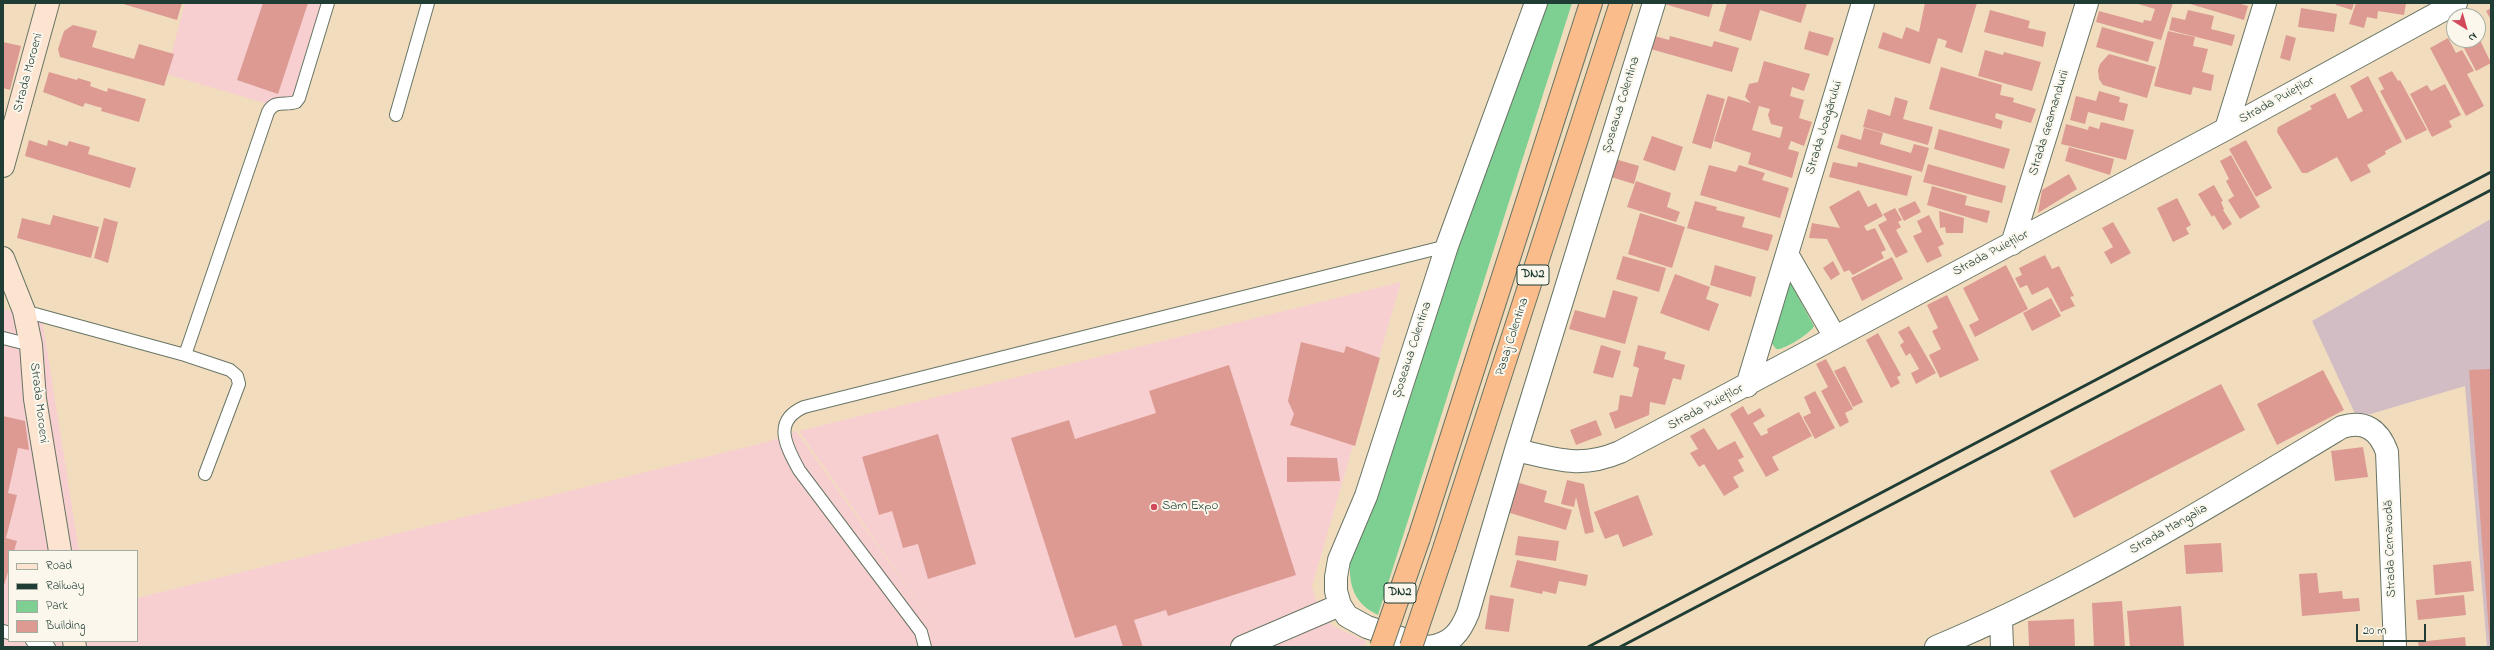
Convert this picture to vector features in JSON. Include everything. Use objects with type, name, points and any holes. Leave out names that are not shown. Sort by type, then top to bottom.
[{"type":"highway","name":"DN2","points":[[1381,647],[1419,538],[1590,3]]},
{"type":"highway","name":"Pasaj Colentina","points":[[1411,647],[1621,3]]},
{"type":"street","name":"Strada Moroeni","points":[[3,166],[8,129],[48,3]]},
{"type":"street","name":"Șoseaua Colentina","points":[[1536,3],[1447,246],[1366,496],[1340,560],[1336,591],[1340,605],[1347,616],[1357,623],[1428,647],[1441,645],[1453,638],[1461,630],[1468,613],[1516,450],[1654,3]]},
{"type":"street","name":"Strada Joagărului","points":[[1747,386],[1863,3]]},
{"type":"street","name":"Strada Geamandurii","points":[[2012,244],[2088,3]]},
{"type":"street","points":[[2226,129],[2265,3]]},
{"type":"street","name":"Strada Puieților","points":[[1516,450],[1566,461],[1586,463],[1603,459],[1747,386],[1835,337],[2226,129],[2456,3]]},
{"type":"street","points":[[1787,254],[1835,337]]},
{"type":"street","name":"Strada Moroeni","points":[[3,258],[24,311],[31,345],[35,399],[60,550]]},
{"type":"street","name":"Strada Mangalia","points":[[1936,647],[2001,620],[2160,537],[2342,427],[2354,424],[2364,425],[2373,429],[2380,436],[2387,452]]},
{"type":"street","name":"Strada Cernavodă","points":[[2387,452],[2395,647]]},
{"type":"street","points":[[1242,647],[1340,605]]},
{"type":"street","points":[[2001,620],[2002,647]]},
{"type":"lane","points":[[185,354],[268,112],[271,106],[276,103],[291,104],[296,102],[299,98],[328,3]]},
{"type":"lane","points":[[396,115],[428,3]]},
{"type":"lane","points":[[925,647],[921,632],[799,470],[792,457],[784,432],[785,422],[791,412],[804,407],[1447,246]]},
{"type":"lane","points":[[24,311],[185,354],[230,370],[237,376],[239,384],[205,474]]},
{"type":"lane","points":[[3,338],[31,345]]},
{"type":"lane","points":[[35,642],[49,647]]},
{"type":"shaded area","points":[[185,3],[328,3],[292,111],[166,74]]},
{"type":"shaded area","points":[[2491,219],[2491,647],[2487,647],[2465,386],[2357,418],[2312,321]]},
{"type":"shaded area","points":[[1401,282],[1312,586],[1317,604],[1325,618],[1333,626],[1366,641],[1364,647],[3,647],[3,309],[42,318],[79,550],[8,550],[8,642],[138,642],[138,598],[767,442],[796,431],[945,641],[799,431]]},
{"type":"green space","points":[[1543,3],[1572,3],[1378,615],[1364,606],[1355,594],[1352,587],[1350,563],[1468,206]]},
{"type":"green space","points":[[1790,282],[1814,326],[1808,333],[1796,341],[1780,349],[1776,349],[1771,342],[1788,283]]},
{"type":"building","points":[[120,3],[182,3],[177,20]]},
{"type":"building","points":[[263,3],[308,3],[278,94],[237,80]]},
{"type":"building","points":[[1661,3],[1713,3],[1709,17]]},
{"type":"building","points":[[1727,3],[1807,3],[1801,23],[1760,10],[1751,41],[1719,31]]},
{"type":"building","points":[[1925,3],[1977,3],[1962,53],[1945,47],[1947,41],[1938,38],[1930,64],[1878,48],[1883,32],[1902,39],[1906,27],[1919,32]]},
{"type":"building","points":[[2135,3],[2173,3],[2161,40],[2096,22],[2099,11],[2143,23],[2144,20],[2151,21],[2155,9]]},
{"type":"building","points":[[2187,3],[2237,3],[2248,6],[2244,20]]},
{"type":"building","points":[[2336,3],[2354,3],[2352,10],[2336,5]]},
{"type":"building","points":[[2356,3],[2406,3],[2404,15],[2378,11],[2377,19],[2367,17],[2364,28],[2349,24]]},
{"type":"building","points":[[2301,8],[2337,14],[2334,32],[2298,27]]},
{"type":"building","points":[[2491,8],[2491,20],[2486,11]]},
{"type":"building","points":[[1990,10],[2030,21],[2028,28],[2046,32],[2043,47],[1984,32]]},
{"type":"building","points":[[2188,10],[2214,16],[2211,29],[2235,35],[2232,46],[2169,30],[2172,17],[2185,20]]},
{"type":"building","points":[[73,25],[97,31],[92,47],[134,59],[139,44],[174,54],[164,86],[60,57],[58,49],[64,31]]},
{"type":"building","points":[[2102,27],[2154,42],[2148,62],[2096,47]]},
{"type":"building","points":[[1809,31],[1834,38],[1828,56],[1804,49]]},
{"type":"building","points":[[2168,31],[2195,37],[2193,46],[2208,49],[2202,72],[2214,75],[2211,91],[2193,87],[2191,95],[2154,86]]},
{"type":"building","points":[[1651,35],[1669,40],[1670,36],[1712,47],[1714,41],[1739,48],[1732,72],[1647,48]]},
{"type":"building","points":[[2286,35],[2296,38],[2290,61],[2280,58]]},
{"type":"building","points":[[2446,39],[2446,48],[2453,48],[2456,53],[2462,50],[2474,71],[2467,74],[2484,106],[2466,116],[2430,48]]},
{"type":"building","points":[[3,42],[21,46],[10,90],[3,88]]},
{"type":"building","points":[[2464,48],[2484,48],[2491,63],[2476,71]]},
{"type":"building","points":[[1985,50],[2003,55],[2004,52],[2041,62],[2032,91],[1978,76]]},
{"type":"building","points":[[2109,54],[2156,67],[2147,98],[2103,85],[2099,79],[2098,70],[2100,64]]},
{"type":"building","points":[[1764,61],[1810,74],[1804,91],[1792,87],[1790,96],[1804,100],[1799,118],[1812,122],[1804,146],[1791,141],[1788,149],[1799,152],[1792,178],[1748,164],[1751,153],[1714,141],[1728,96],[1751,103],[1745,97],[1749,84],[1758,82]],"holes":[[[1759,106],[1770,109],[1768,115],[1771,124],[1783,127],[1780,138],[1752,130]]]},
{"type":"building","points":[[1941,67],[2002,85],[2000,95],[2014,98],[2013,102],[2036,109],[2031,123],[1996,113],[1995,118],[2003,121],[2001,129],[1929,109]]},
{"type":"building","points":[[2392,71],[2398,81],[2400,80],[2427,130],[2406,140],[2380,91],[2384,89],[2378,78]]},
{"type":"building","points":[[49,72],[77,80],[78,78],[91,82],[90,86],[107,92],[108,88],[146,99],[139,122],[101,111],[102,108],[85,103],[83,107],[43,92]]},
{"type":"building","points":[[2368,76],[2402,142],[2385,151],[2386,154],[2367,165],[2371,172],[2351,182],[2337,157],[2307,173],[2302,173],[2277,132],[2278,127],[2312,109],[2310,106],[2335,93],[2348,119],[2363,111],[2350,86]]},
{"type":"building","points":[[2445,84],[2461,115],[2449,121],[2452,127],[2432,137],[2410,94],[2427,85],[2431,91]]},
{"type":"building","points":[[2099,91],[2120,97],[2119,102],[2128,104],[2124,121],[2088,112],[2085,124],[2070,120],[2076,96],[2096,101]]},
{"type":"building","points":[[1707,94],[1725,99],[1711,149],[1692,143]]},
{"type":"building","points":[[1895,97],[1908,101],[1903,119],[1933,127],[1928,145],[1863,127],[1868,109],[1890,116]]},
{"type":"building","points":[[2101,122],[2134,130],[2126,160],[2061,144],[2066,124],[2088,130],[2089,126],[2099,129]]},
{"type":"building","points":[[1864,128],[1883,133],[1880,144],[1911,153],[1914,144],[1929,148],[1922,172],[1837,148],[1841,134],[1861,140]]},
{"type":"building","points":[[1939,129],[2010,149],[2004,169],[1934,149]]},
{"type":"building","points":[[1652,136],[1683,147],[1675,171],[1643,160]]},
{"type":"building","points":[[29,140],[47,146],[48,140],[67,146],[69,141],[90,147],[88,154],[136,168],[130,188],[25,156]]},
{"type":"building","points":[[2246,140],[2272,188],[2256,197],[2229,149]]},
{"type":"building","points":[[2069,147],[2114,159],[2110,175],[2065,161]]},
{"type":"building","points":[[2231,155],[2260,207],[2240,219],[2228,200],[2234,196],[2226,181],[2229,179],[2220,161]]},
{"type":"building","points":[[1615,159],[1639,166],[1634,184],[1611,177]]},
{"type":"building","points":[[1833,162],[1857,167],[1858,162],[1912,176],[1907,196],[1829,177]]},
{"type":"building","points":[[1928,164],[2006,186],[2002,203],[1923,182]]},
{"type":"building","points":[[1709,165],[1736,172],[1739,165],[1765,173],[1762,180],[1789,188],[1780,218],[1700,195]]},
{"type":"building","points":[[2069,174],[2077,189],[2038,213],[2042,190]]},
{"type":"building","points":[[1636,181],[1671,193],[1667,207],[1680,212],[1676,222],[1627,207]]},
{"type":"building","points":[[2214,185],[2223,201],[2221,202],[2224,209],[2223,210],[2232,224],[2223,230],[2214,215],[2212,217],[2198,194]]},
{"type":"building","points":[[1932,186],[1967,196],[1965,205],[1990,211],[1987,223],[1927,205]]},
{"type":"building","points":[[1859,190],[1868,207],[1876,203],[1883,216],[1864,226],[1867,231],[1875,228],[1886,250],[1881,252],[1884,258],[1853,275],[1849,270],[1844,272],[1827,239],[1809,238],[1812,223],[1840,228],[1829,207]]},
{"type":"building","points":[[2177,198],[2191,225],[2186,228],[2189,234],[2173,242],[2157,208]]},
{"type":"building","points":[[1695,201],[1717,207],[1716,210],[1745,217],[1742,227],[1773,235],[1768,251],[1687,228]]},
{"type":"building","points":[[1915,201],[1921,212],[1904,221],[1898,209]]},
{"type":"building","points":[[1895,208],[1902,220],[1898,222],[1901,227],[1896,230],[1908,252],[1896,258],[1878,225],[1887,220],[1883,214]]},
{"type":"building","points":[[1939,211],[1964,218],[1963,233],[1946,233],[1945,227],[1940,228]]},
{"type":"building","points":[[1640,213],[1685,227],[1672,268],[1628,254]]},
{"type":"building","points":[[53,215],[99,227],[91,258],[17,238],[22,218],[50,225]]},
{"type":"building","points":[[1929,215],[1944,244],[1938,247],[1942,256],[1927,263],[1913,236],[1922,232],[1917,221]]},
{"type":"building","points":[[104,218],[118,222],[108,263],[94,258]]},
{"type":"building","points":[[2113,222],[2131,253],[2111,264],[2104,252],[2113,247],[2102,228]]},
{"type":"building","points":[[2045,255],[2052,269],[2059,266],[2074,296],[2070,297],[2075,306],[2061,312],[2048,287],[2032,295],[2027,285],[2020,288],[2015,278],[2022,275],[2019,268]]},
{"type":"building","points":[[1623,256],[1666,268],[1659,292],[1616,279]]},
{"type":"building","points":[[1892,257],[1903,279],[1862,301],[1851,278]]},
{"type":"building","points":[[1833,261],[1840,274],[1831,280],[1823,268]]},
{"type":"building","points":[[1715,265],[1756,277],[1751,297],[1710,285]]},
{"type":"building","points":[[2006,265],[2028,309],[1975,337],[1969,325],[1979,320],[1963,288]]},
{"type":"building","points":[[1675,274],[1710,287],[1706,299],[1719,304],[1709,331],[1660,313]]},
{"type":"building","points":[[1613,290],[1638,297],[1625,344],[1569,329],[1575,310],[1605,318]]},
{"type":"building","points":[[1947,295],[1979,360],[1940,378],[1929,355],[1941,349],[1932,331],[1938,328],[1927,305]]},
{"type":"building","points":[[2051,298],[2061,316],[2032,331],[2023,313]]},
{"type":"building","points":[[1909,326],[1936,373],[1916,384],[1911,373],[1919,369],[1910,353],[1906,356],[1900,345],[1904,342],[1898,332]]},
{"type":"building","points":[[1878,333],[1901,375],[1897,377],[1900,383],[1891,388],[1866,340]]},
{"type":"building","points":[[1301,342],[1344,353],[1346,346],[1380,358],[1355,446],[1290,425],[1294,414],[1288,401]]},
{"type":"building","points":[[1601,345],[1621,351],[1613,378],[1593,373]]},
{"type":"building","points":[[1638,345],[1666,352],[1664,359],[1685,365],[1681,380],[1673,378],[1665,405],[1650,402],[1649,415],[1615,429],[1609,413],[1618,410],[1620,395],[1632,397],[1639,368],[1633,366]]},
{"type":"building","points":[[1826,359],[1853,409],[1845,413],[1849,422],[1840,427],[1821,391],[1828,387],[1816,364]]},
{"type":"building","name":"Sam Expo","points":[[1229,365],[1296,575],[1168,616],[1166,610],[1134,620],[1143,647],[1123,647],[1116,625],[1075,638],[1011,438],[1069,420],[1075,439],[1156,413],[1149,391]]},
{"type":"building","points":[[1845,366],[1863,402],[1853,407],[1834,371]]},
{"type":"building","points":[[2491,369],[2491,647],[2490,647],[2469,370]]},
{"type":"building","points":[[2323,370],[2344,410],[2277,445],[2257,404]]},
{"type":"building","points":[[2221,384],[2245,430],[2074,518],[2050,471]]},
{"type":"building","points":[[1815,391],[1835,428],[1815,439],[1803,417],[1811,413],[1804,397]]},
{"type":"building","points":[[1743,406],[1748,415],[1760,408],[1765,416],[1753,423],[1761,436],[1768,433],[1767,429],[1799,412],[1812,436],[1772,457],[1779,470],[1766,477],[1730,414]]},
{"type":"building","points":[[3,416],[25,421],[29,450],[18,448],[8,493],[17,495],[6,538],[17,541],[14,550],[8,550],[8,572],[3,588]]},
{"type":"building","points":[[1596,420],[1602,435],[1576,445],[1570,430]]},
{"type":"building","points":[[1704,428],[1718,450],[1735,441],[1744,457],[1738,460],[1744,471],[1733,477],[1739,487],[1724,496],[1704,464],[1699,467],[1690,453],[1698,449],[1690,436]]},
{"type":"building","points":[[938,434],[976,564],[928,579],[918,544],[903,548],[892,511],[879,515],[862,457]]},
{"type":"building","points":[[2363,447],[2368,477],[2335,481],[2331,451]]},
{"type":"building","points":[[1287,457],[1337,458],[1340,481],[1287,482]]},
{"type":"building","points":[[1567,480],[1584,484],[1594,532],[1585,534],[1576,497],[1574,507],[1561,504]]},
{"type":"building","points":[[1516,482],[1547,491],[1544,502],[1572,510],[1566,530],[1507,512]]},
{"type":"building","points":[[1638,495],[1653,535],[1623,547],[1618,534],[1605,539],[1594,512]]},
{"type":"building","points":[[1518,536],[1559,541],[1556,561],[1515,555]]},
{"type":"building","points":[[2221,543],[2223,572],[2186,574],[2184,545]]},
{"type":"building","points":[[1517,560],[1588,575],[1586,586],[1559,581],[1556,594],[1543,591],[1542,594],[1510,587]]},
{"type":"building","points":[[2471,561],[2474,591],[2435,595],[2433,565]]},
{"type":"building","points":[[2317,573],[2319,593],[2342,591],[2343,599],[2359,598],[2360,611],[2302,616],[2299,574]]},
{"type":"building","points":[[1490,595],[1514,599],[1509,632],[1485,629]]},
{"type":"building","points":[[2464,595],[2466,615],[2418,620],[2416,600]]},
{"type":"building","points":[[2122,601],[2125,647],[2094,647],[2092,603]]},
{"type":"building","points":[[2181,606],[2184,646],[2130,647],[2127,611]]},
{"type":"building","points":[[2074,619],[2075,647],[2029,647],[2028,621]]},
{"type":"building","points":[[2465,637],[2466,647],[2419,647],[2418,642]]},
{"type":"railway","points":[[1588,647],[2491,172]]},
{"type":"railway","points":[[1620,647],[2491,190]]},
{"type":"place","name":"Sam Expo","points":[[1154,507]]}]
